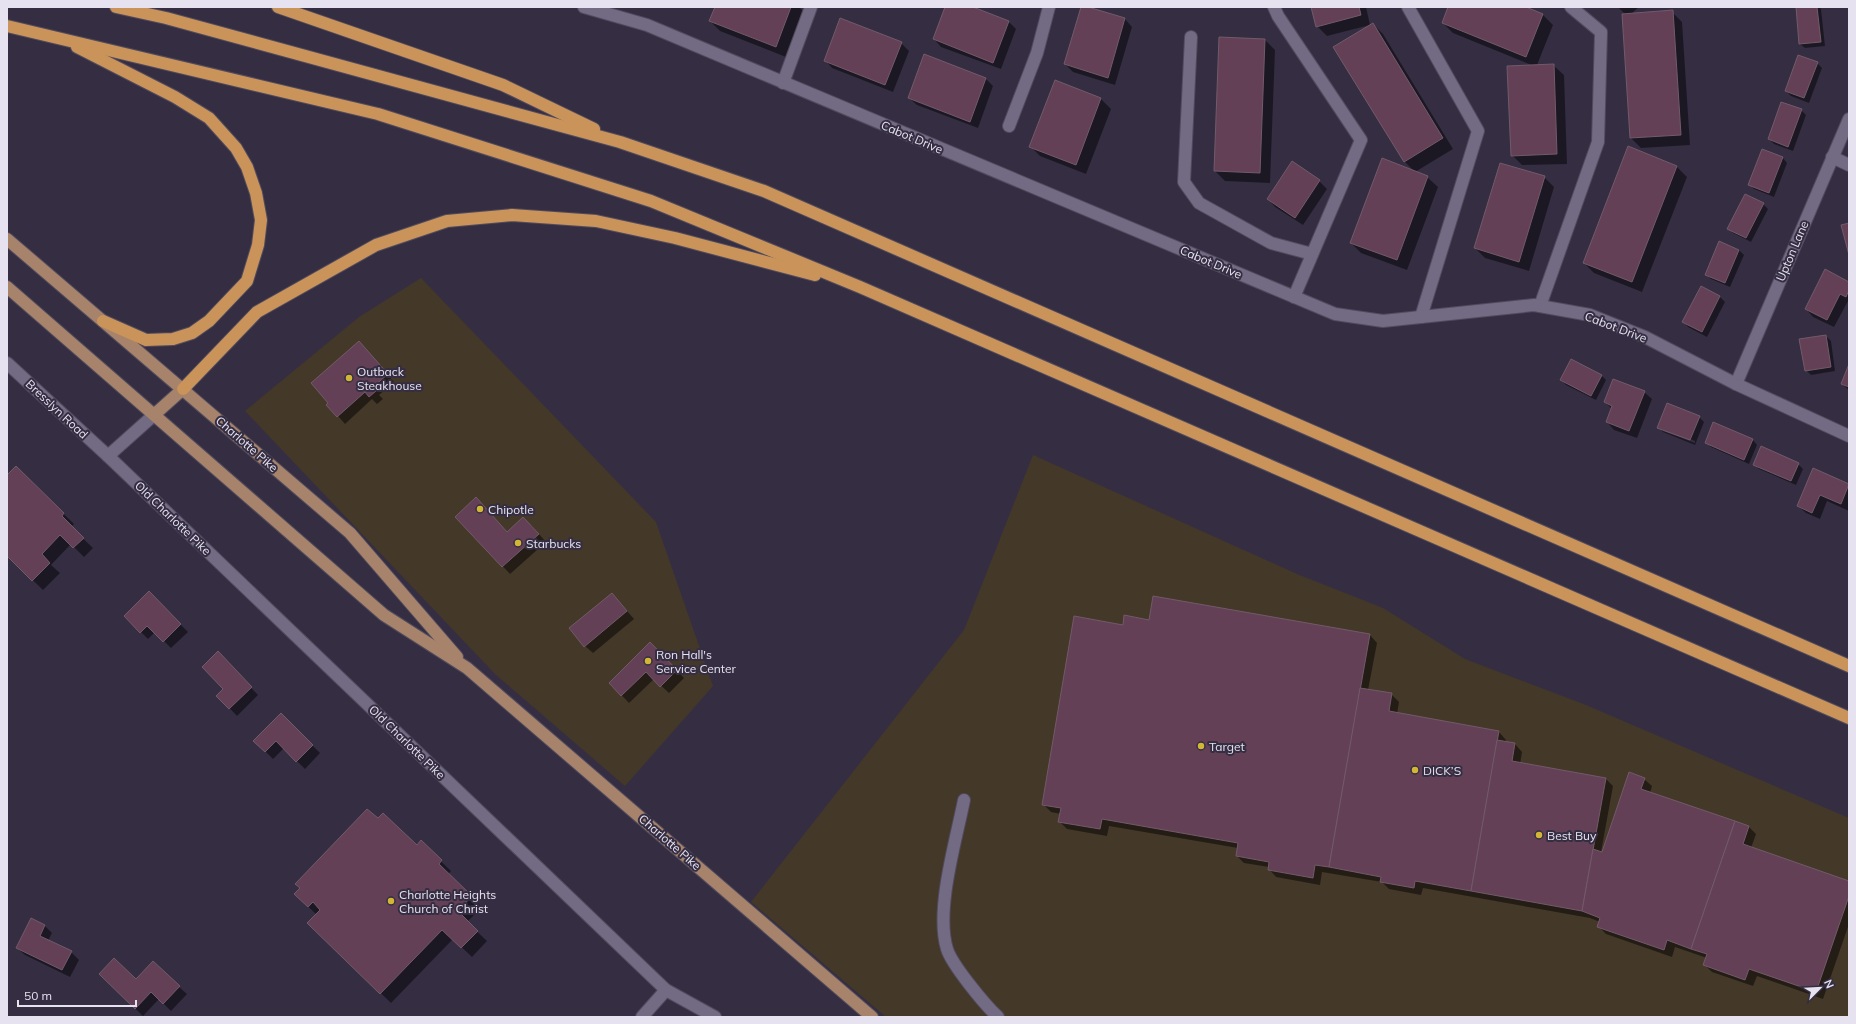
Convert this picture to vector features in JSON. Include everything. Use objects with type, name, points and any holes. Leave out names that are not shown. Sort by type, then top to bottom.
[{"type":"highway","points":[[116,7],[166,18],[620,142],[764,191],[1849,666]]},
{"type":"highway","points":[[278,7],[503,85],[620,142]]},
{"type":"highway","points":[[7,26],[378,114],[652,201],[860,287],[1849,718]]},
{"type":"highway","points":[[58,37],[175,97],[209,118],[236,148],[247,167],[256,193],[261,220],[258,245],[247,281],[209,321],[192,333],[173,339],[146,340],[103,321]]},
{"type":"highway","points":[[183,389],[257,312],[376,245],[447,221],[512,215],[596,221],[675,238],[860,287]]},
{"type":"main road","name":"Charlotte Pike","points":[[7,239],[350,532],[467,668]]},
{"type":"main road","name":"Charlotte Pike","points":[[7,287],[155,414],[384,615],[467,668],[872,1017]]},
{"type":"main road","points":[[155,414],[183,389]]},
{"type":"street","name":"Cabot Drive","points":[[584,7],[647,25],[1335,314],[1383,321],[1534,305],[1590,315],[1645,336],[1736,384],[1849,436]]},
{"type":"street","points":[[783,83],[811,7]]},
{"type":"street","points":[[1009,126],[1037,53],[1049,7]]},
{"type":"street","points":[[1274,7],[1278,16],[1361,140],[1294,297]]},
{"type":"street","points":[[1408,7],[1478,131],[1421,317]]},
{"type":"street","points":[[1540,306],[1598,142],[1601,32],[1572,7]]},
{"type":"street","points":[[1191,37],[1184,182],[1199,203],[1271,243],[1312,254]]},
{"type":"street","name":"Upton Lane","points":[[1736,384],[1849,119]]},
{"type":"street","points":[[1832,157],[1849,165]]},
{"type":"street","name":"Bresslyn Road","points":[[7,363],[108,456]]},
{"type":"street","points":[[108,456],[155,414]]},
{"type":"street","name":"Old Charlotte Pike","points":[[108,456],[666,990],[715,1017]]},
{"type":"street","points":[[964,800],[943,914],[944,934],[948,950],[955,965],[998,1017]]},
{"type":"street","points":[[642,1017],[666,990]]},
{"type":"shaded area","points":[[421,278],[656,522],[713,686],[625,786],[496,675],[245,411],[359,317]]},
{"type":"shaded area","points":[[1033,455],[1297,574],[1383,608],[1465,659],[1586,705],[1849,818],[1849,1017],[886,1017],[751,902],[964,630]]},
{"type":"building","points":[[715,7],[791,7],[776,47],[709,21]]},
{"type":"building","points":[[945,7],[973,7],[1009,21],[993,63],[933,39]]},
{"type":"building","points":[[1081,7],[1088,7],[1125,18],[1108,78],[1064,64]]},
{"type":"building","points":[[1311,7],[1359,7],[1361,15],[1316,27]]},
{"type":"building","points":[[1448,7],[1526,7],[1543,14],[1526,57],[1442,23]]},
{"type":"building","points":[[1796,7],[1817,7],[1821,42],[1799,44]]},
{"type":"building","points":[[1673,10],[1681,135],[1630,138],[1622,14]]},
{"type":"building","points":[[840,18],[902,42],[885,85],[824,61]]},
{"type":"building","points":[[1373,23],[1443,138],[1404,162],[1333,47]]},
{"type":"building","points":[[1219,37],[1265,39],[1260,173],[1214,171]]},
{"type":"building","points":[[924,54],[986,78],[970,122],[908,98]]},
{"type":"building","points":[[1798,55],[1818,62],[1804,98],[1785,91]]},
{"type":"building","points":[[1554,64],[1557,154],[1511,156],[1507,66]]},
{"type":"building","points":[[1055,80],[1101,98],[1076,165],[1029,147]]},
{"type":"building","points":[[1781,102],[1802,109],[1788,147],[1768,139]]},
{"type":"building","points":[[1628,146],[1677,166],[1632,282],[1583,263]]},
{"type":"building","points":[[1762,149],[1783,157],[1769,193],[1748,185]]},
{"type":"building","points":[[1382,158],[1428,176],[1397,260],[1350,243]]},
{"type":"building","points":[[1292,161],[1320,180],[1295,218],[1267,199]]},
{"type":"building","points":[[1500,163],[1545,176],[1519,262],[1474,248]]},
{"type":"building","points":[[1745,194],[1764,203],[1746,238],[1727,229]]},
{"type":"building","points":[[1849,223],[1849,255],[1841,225]]},
{"type":"building","points":[[1719,241],[1739,250],[1725,283],[1705,275]]},
{"type":"building","points":[[1825,269],[1849,282],[1849,290],[1846,297],[1840,294],[1827,320],[1805,309]]},
{"type":"building","points":[[1701,286],[1720,296],[1702,332],[1682,322]]},
{"type":"building","points":[[1826,335],[1831,367],[1805,371],[1799,339]]},
{"type":"building","name":"Outback Steakhouse","points":[[359,341],[388,374],[373,387],[376,391],[369,397],[365,392],[337,417],[326,405],[328,403],[311,383]]},
{"type":"building","points":[[1571,359],[1602,375],[1591,396],[1560,380]]},
{"type":"building","points":[[1849,364],[1849,387],[1841,384]]},
{"type":"building","points":[[1613,379],[1645,391],[1629,431],[1606,422],[1612,406],[1604,402]]},
{"type":"building","points":[[1667,403],[1700,416],[1690,440],[1657,428]]},
{"type":"building","points":[[1713,422],[1753,439],[1744,460],[1705,443]]},
{"type":"building","points":[[1761,446],[1799,463],[1791,481],[1753,465]]},
{"type":"building","points":[[16,466],[64,513],[62,516],[84,538],[73,548],[60,535],[42,554],[50,563],[32,581],[7,556],[7,475]]},
{"type":"building","points":[[1813,468],[1849,484],[1841,504],[1820,495],[1812,513],[1797,506]]},
{"type":"building","points":[[476,497],[507,532],[523,517],[539,534],[502,567],[455,517]]},
{"type":"building","points":[[149,591],[181,624],[163,642],[147,626],[140,633],[124,616]]},
{"type":"building","points":[[612,593],[627,611],[584,647],[569,628]]},
{"type":"building","name":"Target","points":[[1153,596],[1370,634],[1329,867],[1315,865],[1313,878],[1268,870],[1269,862],[1236,856],[1238,843],[1102,819],[1100,829],[1058,822],[1061,808],[1042,805],[1074,616],[1123,625],[1124,615],[1149,620]]},
{"type":"building","points":[[650,642],[677,670],[660,687],[646,672],[621,696],[609,683]]},
{"type":"building","points":[[218,651],[252,687],[229,709],[216,696],[223,689],[202,667]]},
{"type":"building","points":[[1360,688],[1392,693],[1389,711],[1499,731],[1471,891],[1415,881],[1414,888],[1380,882],[1381,877],[1329,867]]},
{"type":"building","points":[[281,713],[313,745],[296,762],[276,741],[265,752],[253,741]]},
{"type":"building","points":[[1497,740],[1515,743],[1512,761],[1606,778],[1582,911],[1471,891]]},
{"type":"building","points":[[1629,772],[1645,778],[1641,789],[1735,821],[1691,949],[1667,940],[1664,950],[1597,927],[1600,918],[1582,911],[1593,849],[1602,852]]},
{"type":"building","points":[[367,809],[378,818],[383,813],[417,845],[421,840],[442,860],[439,864],[472,896],[458,911],[478,931],[461,948],[442,930],[380,994],[307,923],[320,910],[313,902],[308,907],[294,894],[300,888],[295,884]]},
{"type":"building","points":[[1735,821],[1749,826],[1743,844],[1849,881],[1849,896],[1816,992],[1749,969],[1745,980],[1703,965],[1707,954],[1691,949]]},
{"type":"building","points":[[31,918],[45,925],[40,936],[72,951],[62,970],[16,948]]},
{"type":"building","points":[[114,958],[136,979],[153,961],[180,986],[163,1004],[151,992],[135,1009],[99,974]]},
{"type":"place","name":"Outback Steakhouse","points":[[349,378]]},
{"type":"place","name":"Chipotle","points":[[480,509]]},
{"type":"place","name":"Starbucks","points":[[518,543]]},
{"type":"place","name":"Ron Hall's Service Center","points":[[648,661]]},
{"type":"place","name":"Target","points":[[1201,746]]},
{"type":"place","name":"DICK’S","points":[[1415,770]]},
{"type":"place","name":"Best Buy","points":[[1539,835]]},
{"type":"place","name":"Charlotte Heights Church of Christ","points":[[391,901]]}]
